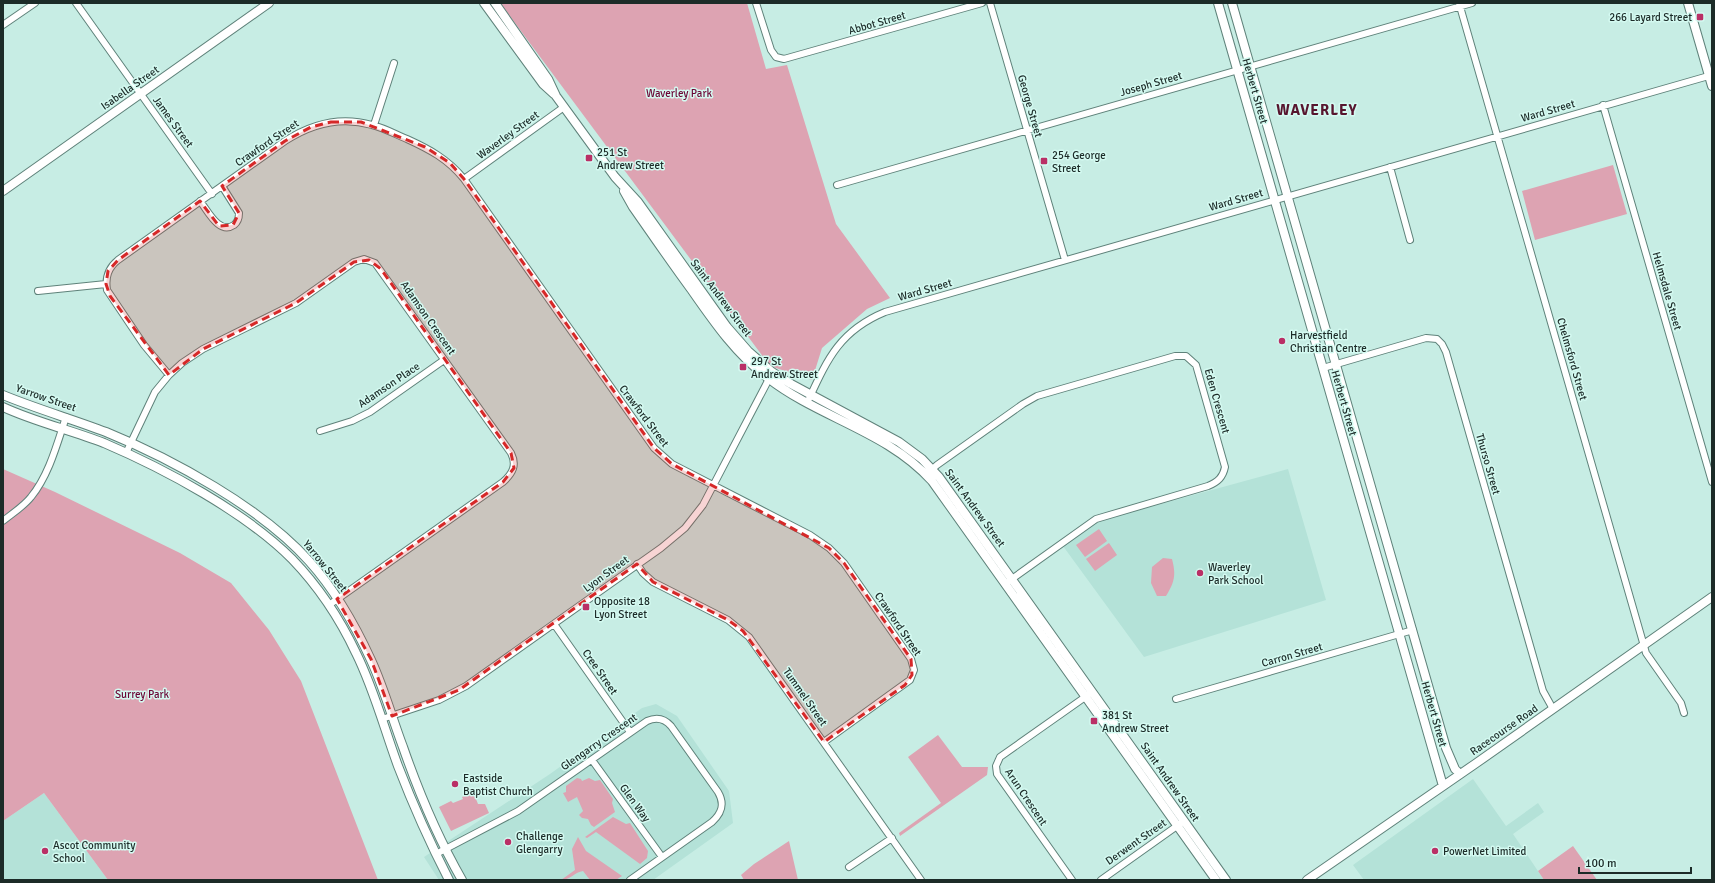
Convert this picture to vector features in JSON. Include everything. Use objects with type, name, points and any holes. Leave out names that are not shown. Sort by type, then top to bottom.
[{"type":"street","points":[[3,25],[35,3]]},
{"type":"street","name":"James Street","points":[[76,3],[212,194]]},
{"type":"street","name":"Isabella Street","points":[[3,191],[269,3]]},
{"type":"street","name":"Saint Andrew Street","points":[[484,3],[543,84],[556,96]]},
{"type":"street","name":"Saint Andrew Street","points":[[495,3],[548,79],[556,96],[615,177],[638,202],[730,331],[770,376],[809,399],[899,442],[914,453],[929,472],[947,486],[1009,581],[1180,823],[1216,880]]},
{"type":"street","name":"Abbot Street","points":[[756,3],[768,41],[776,57],[784,59],[982,3]]},
{"type":"street","name":"George Street","points":[[990,3],[1065,260]]},
{"type":"street","name":"Herbert Street","points":[[1218,3],[1443,786]]},
{"type":"street","name":"Herbert Street","points":[[1232,3],[1446,748],[1455,769],[1460,774]]},
{"type":"street","name":"Joseph Street","points":[[837,185],[1460,5],[1472,3]]},
{"type":"street","points":[[1688,3],[1712,86]]},
{"type":"street","name":"Chelmsford Street","points":[[1460,5],[1646,653],[1681,703],[1684,713]]},
{"type":"street","points":[[374,125],[394,63]]},
{"type":"street","name":"Ward Street","points":[[809,399],[836,347],[856,328],[874,317],[898,308],[1710,75]]},
{"type":"street","name":"Helmsdale Street","points":[[1603,106],[1712,482]]},
{"type":"street","name":"Waverley Street","points":[[464,179],[564,107]]},
{"type":"street","name":"Crawford Street","points":[[106,284],[108,271],[118,260],[284,141],[311,127],[341,121],[360,122],[374,125],[434,152],[450,163],[464,179],[654,448],[672,464],[810,535],[833,552],[844,563],[914,665],[912,675],[905,685],[824,742]]},
{"type":"street","points":[[1390,167],[1410,240]]},
{"type":"street","points":[[200,201],[219,226],[233,226],[237,222],[239,213],[222,186]]},
{"type":"street","name":"Adamson Crescent","points":[[126,453],[148,403],[155,392],[169,375],[196,353],[296,303],[354,262],[364,259],[375,263],[381,269],[511,453],[514,458],[514,468],[512,473],[503,482],[329,605]]},
{"type":"street","points":[[38,292],[106,284],[107,290],[114,303],[144,345],[169,375]]},
{"type":"street","name":"Thurso Street","points":[[1323,368],[1426,338],[1437,339],[1442,344],[1446,352],[1543,691],[1553,709]]},
{"type":"street","name":"Eden Crescent","points":[[929,472],[1023,404],[1037,396],[1175,356],[1186,356],[1196,365],[1225,467],[1222,477],[1218,481],[1208,486],[1096,519],[1009,581]]},
{"type":"street","name":"Adamson Place","points":[[320,431],[352,421],[370,412],[444,360]]},
{"type":"street","name":"Lyon Street","points":[[382,719],[439,700],[459,690],[554,624],[660,548],[685,528],[703,505],[770,376]]},
{"type":"street","name":"Yarrow Street","points":[[3,395],[66,417],[130,442],[208,484],[269,524],[308,560],[337,599],[356,629],[371,659],[420,793],[446,850],[462,880]]},
{"type":"street","name":"Yarrow Street","points":[[3,407],[63,428],[126,453],[194,488],[267,536],[306,574],[329,605],[355,651],[382,719],[405,785],[449,880]]},
{"type":"street","points":[[3,520],[26,503],[37,489],[47,471],[66,417]]},
{"type":"street","points":[[1362,504],[1375,500]]},
{"type":"street","name":"Tummel Street","points":[[637,564],[643,573],[653,582],[728,620],[743,631],[760,651],[921,880]]},
{"type":"street","name":"Racecourse Road","points":[[1307,880],[1712,597]]},
{"type":"street","name":"Cree Street","points":[[554,624],[630,732]]},
{"type":"street","name":"Carron Street","points":[[1176,699],[1413,630]]},
{"type":"street","name":"Arun Crescent","points":[[1072,880],[998,774],[996,766],[1000,758],[1089,694]]},
{"type":"street","name":"Glengarry Crescent","points":[[436,854],[518,811],[630,732],[651,719],[662,719],[667,722],[718,792],[722,803],[720,812],[712,822],[630,880]]},
{"type":"street","name":"Glen Way","points":[[592,760],[662,857]]},
{"type":"street","name":"Saint Andrew Street","points":[[1180,823],[1226,880]]},
{"type":"street","name":"Derwent Street","points":[[1101,880],[1180,823]]},
{"type":"street","points":[[849,867],[892,838]]},
{"type":"highlighted area","points":[[331,122],[361,122],[425,147],[450,163],[464,179],[654,448],[672,464],[829,548],[844,563],[911,659],[912,675],[905,685],[824,742],[743,631],[728,620],[653,582],[637,564],[459,690],[392,716],[371,659],[337,599],[503,482],[514,468],[511,453],[381,269],[369,260],[354,262],[296,303],[203,349],[169,375],[110,296],[106,284],[108,271],[118,260],[200,201],[219,226],[233,225],[239,213],[222,186],[285,141],[311,127]]},
{"type":"shaded area","name":"Waverley Park School","points":[[1288,469],[1326,600],[1144,657],[1063,546],[1099,521]]},
{"type":"shaded area","points":[[656,704],[677,716],[729,791],[733,823],[653,880],[439,880],[424,857],[550,774],[642,708]]},
{"type":"shaded area","points":[[1473,779],[1506,826],[1538,803],[1544,812],[1513,834],[1544,880],[1364,880],[1353,865]]},
{"type":"shaded area","name":"Ascot Community School","points":[[44,793],[108,880],[3,880],[3,821]]},
{"type":"green space","name":"Waverley Park","points":[[500,3],[747,3],[766,69],[787,65],[836,224],[890,298],[867,309],[822,348],[812,380],[770,366]]},
{"type":"green space","points":[[1613,165],[1627,214],[1535,240],[1522,191]]},
{"type":"green space","name":"Surrey Park","points":[[3,469],[55,492],[180,553],[231,583],[269,630],[301,681],[378,880],[108,880],[44,793],[3,821]]},
{"type":"green space","points":[[1099,529],[1107,541],[1085,557],[1076,545]]},
{"type":"green space","points":[[1109,543],[1117,555],[1095,571],[1086,559]]},
{"type":"green space","points":[[1163,558],[1172,559],[1174,578],[1166,596],[1157,596],[1151,583],[1152,567]]},
{"type":"green space","points":[[938,735],[962,767],[988,767],[987,775],[900,836],[899,833],[941,803],[908,757]]},
{"type":"green space","points":[[577,778],[581,779],[582,781],[589,778],[595,781],[600,780],[613,799],[612,803],[615,812],[594,827],[588,819],[582,818],[579,815],[583,811],[577,797],[568,802],[563,793],[566,792],[566,786]]},
{"type":"green space","points":[[472,793],[474,794],[478,804],[485,804],[489,813],[451,831],[439,807],[451,801],[453,803],[463,799],[462,797]]},
{"type":"green space","points":[[613,817],[626,824],[630,823],[648,851],[647,858],[640,864],[596,832],[587,838],[585,837]]},
{"type":"green space","points":[[578,837],[586,851],[622,876],[616,880],[590,880],[583,871],[567,879],[561,880],[575,870],[572,849]]},
{"type":"green space","points":[[789,841],[798,880],[744,880],[741,875],[754,864]]},
{"type":"green space","points":[[1573,846],[1597,880],[1544,880],[1538,871]]},
{"type":"place","name":"266 Layard Street","points":[[1700,17]]},
{"type":"place","name":"251 St Andrew Street","points":[[589,158]]},
{"type":"place","name":"254 George Street","points":[[1044,161]]},
{"type":"place","name":"Harvestfield Christian Centre","points":[[1282,341]]},
{"type":"place","name":"297 St Andrew Street","points":[[743,367]]},
{"type":"place","name":"Waverley Park School","points":[[1200,573]]},
{"type":"place","name":"Opposite 18 Lyon Street","points":[[586,607]]},
{"type":"place","name":"381 St Andrew Street","points":[[1094,721]]},
{"type":"place","name":"Eastside Baptist Church","points":[[455,784]]},
{"type":"place","name":"Challenge Glengarry","points":[[508,842]]},
{"type":"place","name":"Ascot Community School","points":[[45,851]]},
{"type":"place","name":"PowerNet Limited","points":[[1435,851]]},
{"type":"district","name":"WAVERLEY","points":[[1317,110]]}]
